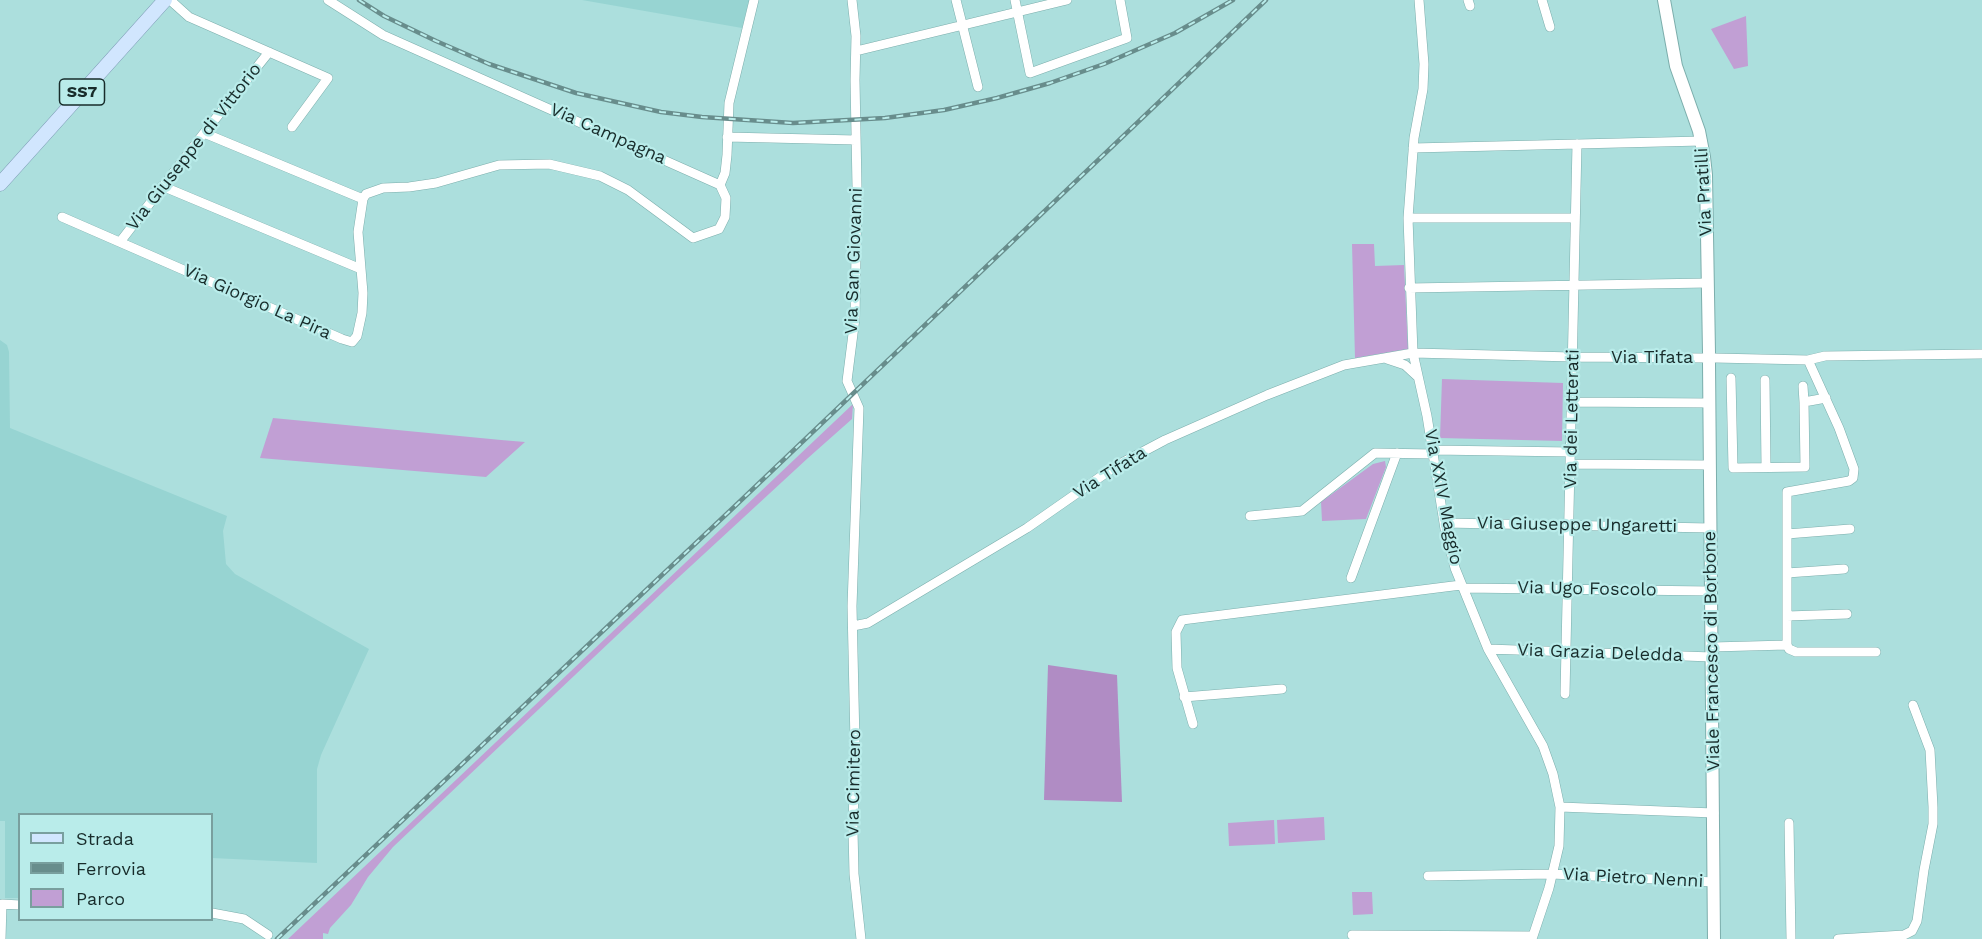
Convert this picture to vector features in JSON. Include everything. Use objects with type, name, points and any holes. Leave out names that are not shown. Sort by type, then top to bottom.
[{"type":"main road","name":"SS7","points":[[0,184],[165,0]]},
{"type":"street","points":[[170,0],[189,17],[328,78],[292,127]]},
{"type":"street","name":"Via Campagna","points":[[327,0],[383,35],[720,185]]},
{"type":"street","points":[[204,133],[363,199],[366,194],[383,188],[436,183],[499,165],[549,164],[600,176],[628,190],[693,238],[719,229],[724,217],[726,198],[720,185],[724,173],[729,103],[754,0]]},
{"type":"street","name":"Via San Giovanni","points":[[852,0],[856,51],[855,318],[847,381],[859,408],[853,626]]},
{"type":"street","points":[[956,0],[978,87]]},
{"type":"street","points":[[1016,0],[1030,73],[1128,38],[1120,0]]},
{"type":"street","points":[[856,51],[1067,0]]},
{"type":"street","name":"Via XXIV Maggio","points":[[1419,0],[1424,64],[1423,89],[1414,143],[1407,218],[1413,353],[1433,452],[1444,523],[1462,587],[1488,650],[1543,746],[1553,774],[1560,807],[1559,846],[1533,938]]},
{"type":"street","points":[[1542,0],[1550,27]]},
{"type":"street","name":"Via Pratilli","points":[[1664,0],[1676,66],[1702,141],[1706,176],[1709,358]]},
{"type":"street","name":"Via Giuseppe di Vittorio","points":[[120,242],[269,52]]},
{"type":"street","points":[[727,137],[856,140]]},
{"type":"street","points":[[1414,143],[1577,144],[1702,141]]},
{"type":"street","name":"Via dei Letterati","points":[[1565,694],[1577,144]]},
{"type":"street","points":[[162,186],[361,269]]},
{"type":"street","name":"Via Giorgio La Pira","points":[[62,217],[352,342],[357,336],[362,314],[363,293],[358,232],[363,199]]},
{"type":"street","points":[[1407,218],[1575,218]]},
{"type":"street","points":[[1409,288],[1708,283]]},
{"type":"street","name":"Via Tifata","points":[[853,626],[868,623],[1027,528],[1116,466],[1165,440],[1267,395],[1344,365],[1413,353],[1808,360],[1825,356],[1982,354]]},
{"type":"street","points":[[1384,358],[1405,366],[1419,378]]},
{"type":"street","name":"Viale Francesco di Borbone","points":[[1709,358],[1714,939]]},
{"type":"street","points":[[1786,645],[1787,492],[1849,481],[1854,474],[1826,398],[1808,360]]},
{"type":"street","points":[[1731,378],[1733,468],[1805,467],[1803,386]]},
{"type":"street","points":[[1765,380],[1766,468]]},
{"type":"street","points":[[1804,402],[1826,398]]},
{"type":"street","points":[[1572,402],[1710,403]]},
{"type":"street","points":[[1250,516],[1302,511],[1375,453],[1571,452]]},
{"type":"street","points":[[1351,578],[1397,453]]},
{"type":"street","points":[[1571,464],[1710,465]]},
{"type":"street","name":"Via Giuseppe Ungaretti","points":[[1444,523],[1711,528]]},
{"type":"street","points":[[1787,534],[1850,529]]},
{"type":"street","points":[[1787,573],[1844,569]]},
{"type":"street","name":"Via Ugo Foscolo","points":[[1184,697],[1177,668],[1176,645],[1176,632],[1182,620],[1462,587],[1711,591]]},
{"type":"street","points":[[1787,616],[1847,614]]},
{"type":"street","name":"Via Cimitero","points":[[853,626],[854,874],[861,939]]},
{"type":"street","name":"Via Grazia Deledda","points":[[1488,650],[1712,652],[1786,645],[1789,650],[1796,652],[1876,652]]},
{"type":"street","points":[[1193,723],[1184,697],[1282,689]]},
{"type":"street","points":[[1838,939],[1904,935],[1912,931],[1917,921],[1933,824],[1930,750],[1913,705]]},
{"type":"street","points":[[1560,807],[1714,813]]},
{"type":"street","points":[[1788,823],[1791,939]]},
{"type":"street","name":"Via Pietro Nenni","points":[[1428,876],[1552,874],[1714,882]]},
{"type":"street","points":[[1,939],[2,904],[18,905]]},
{"type":"street","points":[[213,913],[244,919],[268,935]]},
{"type":"street","points":[[1352,935],[1533,938]]},
{"type":"shaded area","points":[[582,0],[749,0],[742,28]]},
{"type":"shaded area","points":[[0,340],[7,345],[9,352],[10,428],[227,516],[223,531],[226,564],[235,574],[369,649],[321,755],[317,769],[317,863],[213,858],[213,813],[18,813],[18,898],[5,898],[5,821],[0,821]]},
{"type":"shaded area","points":[[1048,665],[1117,675],[1122,802],[1044,800]]},
{"type":"green space","points":[[1746,16],[1748,66],[1734,69],[1711,29]]},
{"type":"green space","points":[[1352,244],[1374,244],[1375,266],[1404,265],[1408,349],[1355,358]]},
{"type":"green space","points":[[1442,379],[1563,383],[1562,441],[1440,438]]},
{"type":"green space","points":[[853,404],[852,419],[666,589],[393,847],[368,877],[351,905],[330,928],[328,934],[323,933],[323,939],[288,939]]},
{"type":"green space","points":[[273,418],[525,442],[486,477],[260,458]]},
{"type":"green space","points":[[1385,461],[1386,467],[1366,519],[1322,521],[1321,502],[1373,464]]},
{"type":"green space","points":[[1324,817],[1325,840],[1278,843],[1277,820]]},
{"type":"green space","points":[[1274,820],[1275,844],[1229,846],[1228,823]]},
{"type":"green space","points":[[1352,892],[1372,892],[1373,914],[1353,915]]},
{"type":"railway","points":[[359,0],[384,16],[489,64],[576,93],[661,112],[793,123],[885,118],[944,110],[997,98],[1104,64],[1175,33],[1233,0]]},
{"type":"railway","points":[[277,939],[1266,0]]}]
